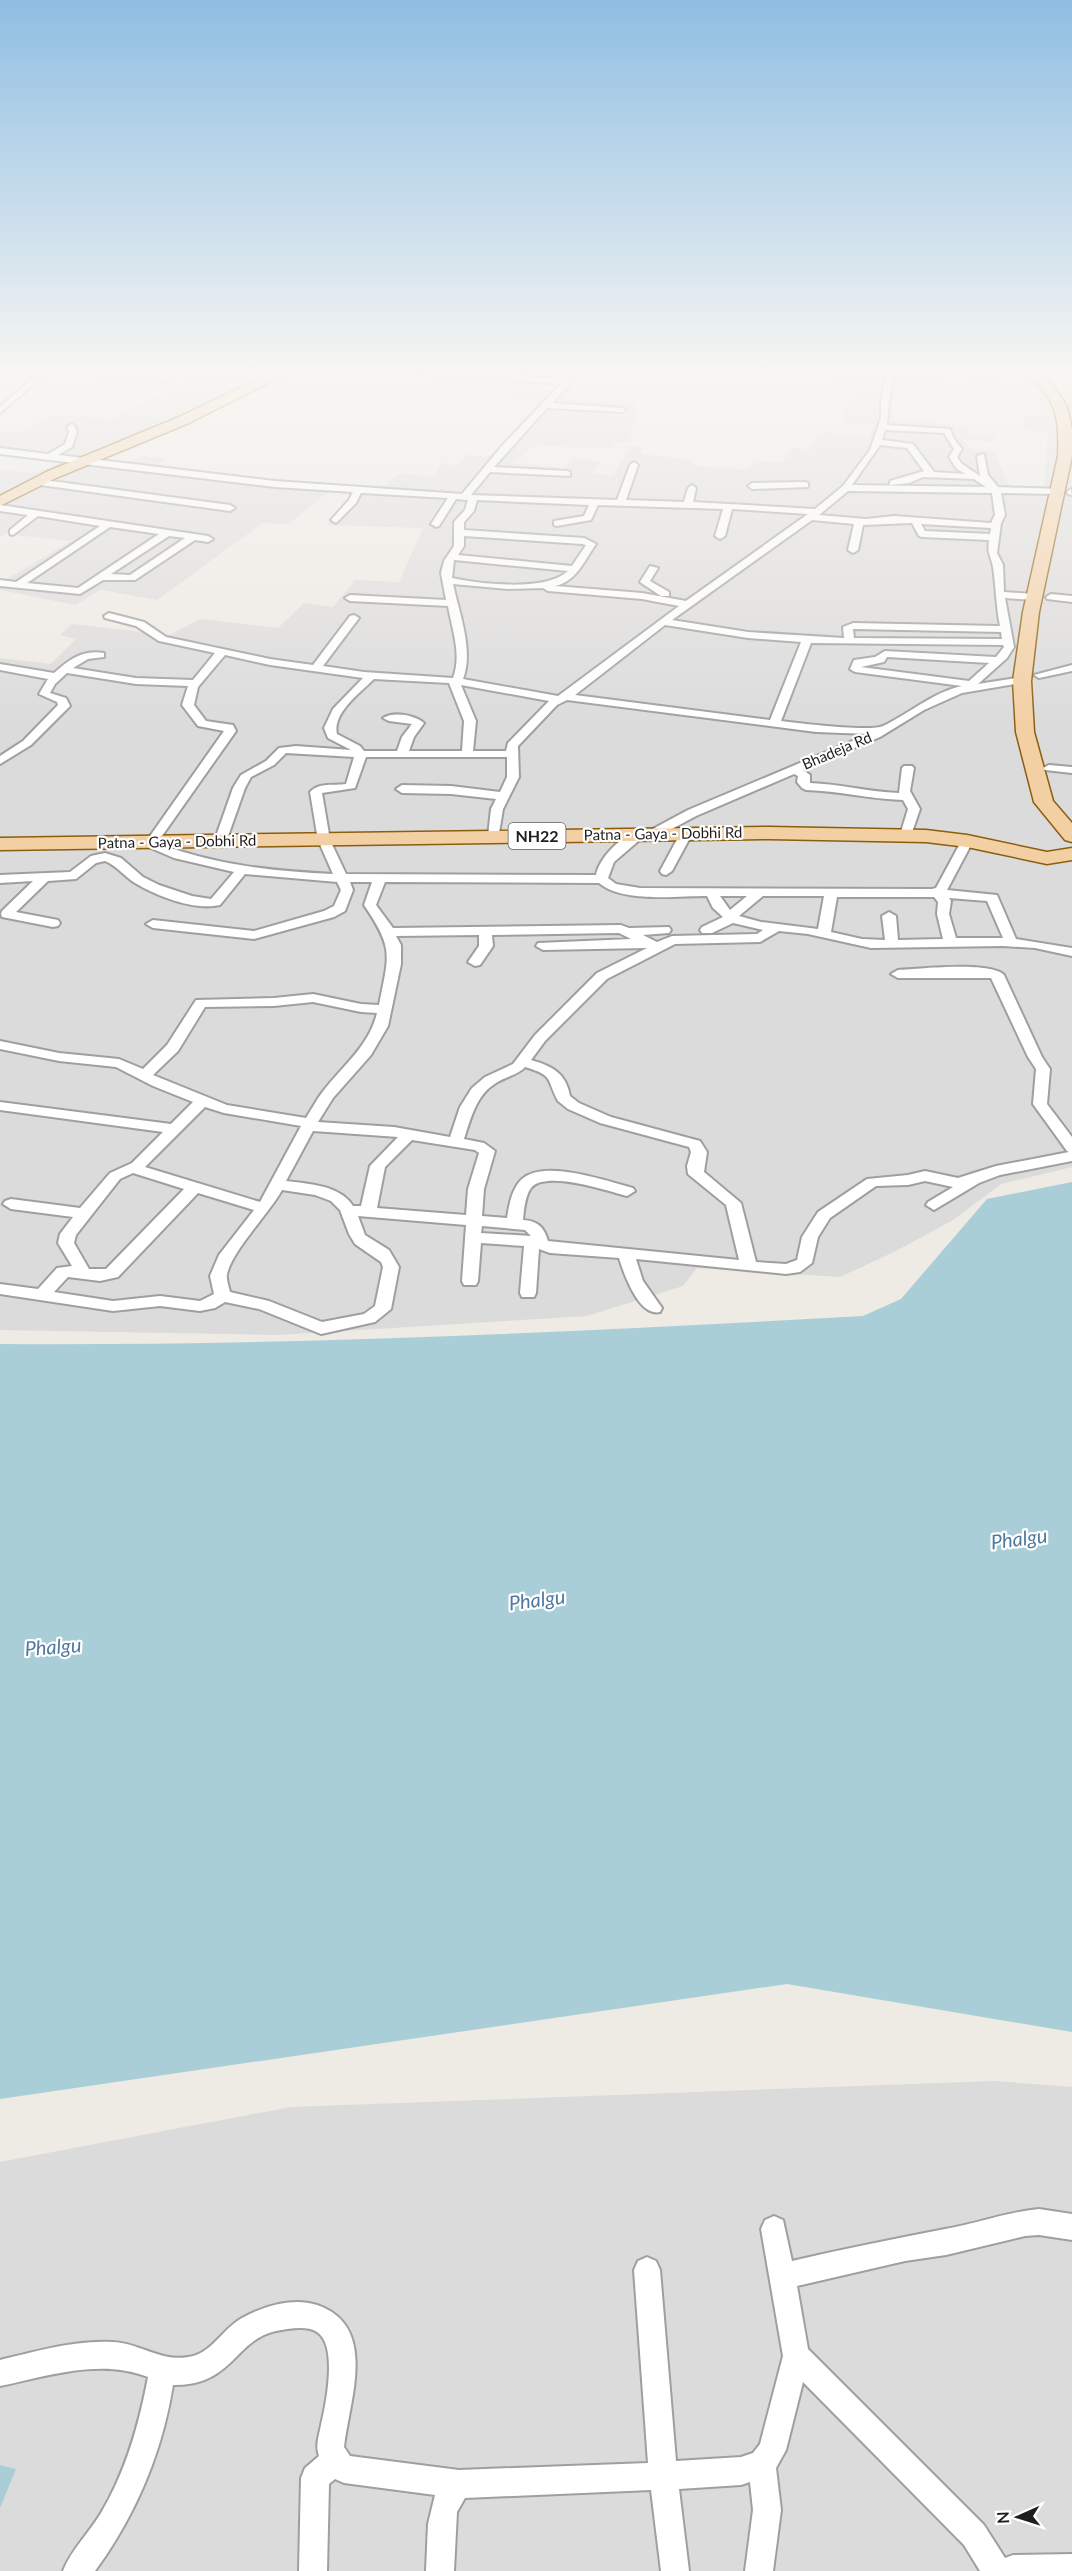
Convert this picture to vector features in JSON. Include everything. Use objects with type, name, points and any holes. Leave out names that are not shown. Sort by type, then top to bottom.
[{"type":"main road","points":[[0,502],[22,490]]},
{"type":"main road","points":[[1068,490],[1031,678],[1025,732],[1044,802],[1072,836]]},
{"type":"main road","points":[[1046,605],[1031,678],[1035,714],[1059,798],[1072,810]]},
{"type":"main road","name":"Patna - Gaya - Dobhi Rd","points":[[0,844],[646,834],[906,835],[967,841],[1047,858],[1072,854]]},
{"type":"street","points":[[95,490],[230,508]]},
{"type":"street","points":[[184,502],[199,490]]},
{"type":"street","points":[[336,520],[353,501],[358,490],[463,498],[620,504],[805,507],[859,521],[915,520],[996,526]]},
{"type":"street","points":[[436,525],[470,490]]},
{"type":"street","points":[[620,504],[625,490]]},
{"type":"street","points":[[688,506],[692,490]]},
{"type":"street","points":[[805,507],[806,490]]},
{"type":"street","points":[[494,836],[495,818],[502,796],[513,777],[511,754],[515,741],[563,697],[687,604],[805,507],[846,490]]},
{"type":"street","points":[[993,490],[1000,512],[992,553],[999,568],[999,596],[1009,642],[1006,652],[999,660],[969,686],[855,669],[858,662],[880,660],[880,657],[885,654],[999,660]]},
{"type":"street","points":[[463,498],[469,511],[459,522],[459,546],[448,565],[447,580],[463,662],[456,681],[470,721],[467,754]]},
{"type":"street","points":[[557,523],[588,518],[594,503]]},
{"type":"street","points":[[720,536],[728,506]]},
{"type":"street","points":[[0,508],[208,539]]},
{"type":"street","points":[[13,532],[36,513]]},
{"type":"street","points":[[915,520],[922,534],[994,537]]},
{"type":"street","points":[[853,550],[859,521]]},
{"type":"street","points":[[20,584],[109,524]]},
{"type":"street","points":[[0,583],[77,591],[166,533]]},
{"type":"street","points":[[459,533],[591,543],[575,569],[564,580],[534,585]]},
{"type":"street","points":[[100,578],[132,578],[193,537]]},
{"type":"street","points":[[452,557],[575,569]]},
{"type":"street","points":[[653,568],[645,582],[665,593],[661,599]]},
{"type":"street","points":[[447,580],[481,585],[534,585],[687,604]]},
{"type":"street","points":[[999,596],[1046,605],[1072,599]]},
{"type":"street","points":[[350,598],[453,603]]},
{"type":"street","points":[[109,616],[140,624],[163,639],[315,669],[371,676],[409,676],[456,681],[578,699],[827,730],[883,731]]},
{"type":"street","points":[[315,669],[354,618]]},
{"type":"street","points":[[663,622],[706,630],[807,639],[1009,642]]},
{"type":"street","points":[[849,640],[848,627],[853,626],[1007,629]]},
{"type":"street","points":[[774,724],[807,639]]},
{"type":"street","points":[[222,652],[195,683],[188,705],[198,722],[205,725],[229,727],[230,730],[205,769],[147,842],[204,861],[243,869],[308,877],[602,879],[612,886],[628,891],[937,893],[992,898],[1011,942]]},
{"type":"street","points":[[0,760],[27,743],[64,706],[62,700],[44,694],[47,686],[80,658],[100,655]]},
{"type":"street","points":[[0,667],[136,681],[195,683]]},
{"type":"street","name":"Bhadeja Rd","points":[[602,879],[603,869],[608,862],[646,834],[883,731],[928,703],[969,686],[1031,678],[1071,669]]},
{"type":"street","points":[[361,754],[356,748],[332,736],[330,728],[337,711],[371,676]]},
{"type":"street","points":[[389,718],[411,719],[418,723],[408,737],[402,754]]},
{"type":"street","points":[[220,842],[242,783],[252,771],[270,763],[280,752],[296,749],[361,754],[511,754]]},
{"type":"street","points":[[153,924],[254,935],[335,912],[347,896],[347,890],[324,840],[316,792],[321,789],[343,789],[351,786],[361,754]]},
{"type":"street","points":[[906,835],[914,809],[904,791],[908,768]]},
{"type":"street","points":[[1049,768],[1072,770]]},
{"type":"street","points":[[793,769],[804,775],[803,782],[806,786],[840,788],[867,796],[907,797]]},
{"type":"street","points":[[402,789],[451,790],[502,796]]},
{"type":"street","points":[[666,871],[686,834]]},
{"type":"street","points":[[937,893],[941,890],[967,841]]},
{"type":"street","points":[[0,879],[72,876],[94,859],[104,857],[119,862],[134,876],[147,883],[205,904],[211,904],[243,869]]},
{"type":"street","points":[[44,878],[7,914],[53,923]]},
{"type":"street","points":[[223,1296],[218,1276],[227,1255],[264,1208],[327,1096],[366,1052],[381,1026],[394,964],[394,945],[389,932],[370,905],[380,879]]},
{"type":"street","points":[[712,893],[716,905],[743,939]]},
{"type":"street","points":[[707,930],[759,893]]},
{"type":"street","points":[[825,935],[831,893]]},
{"type":"street","points":[[937,893],[945,902],[944,921],[951,944]]},
{"type":"street","points":[[727,916],[748,923],[802,930],[867,943],[1011,942],[1072,952]]},
{"type":"street","points":[[889,916],[891,944]]},
{"type":"street","points":[[543,946],[651,945],[678,939],[743,939],[765,937],[776,927]]},
{"type":"street","points":[[389,932],[616,929],[628,932],[651,945]]},
{"type":"street","points":[[628,932],[664,930]]},
{"type":"street","points":[[475,962],[486,946],[485,931]]},
{"type":"street","points":[[972,943],[987,972]]},
{"type":"street","points":[[456,1141],[467,1107],[477,1091],[490,1080],[516,1069],[540,1038],[596,982],[651,945]]},
{"type":"street","points":[[898,974],[987,972],[998,977],[1035,1057],[1043,1069],[1040,1104],[1072,1148]]},
{"type":"street","points":[[144,1076],[173,1048],[201,1003],[274,1002],[320,998],[361,1008],[385,1009]]},
{"type":"street","points":[[0,1045],[58,1057],[119,1063],[144,1076],[232,1111],[309,1125],[409,1134],[479,1146],[487,1151],[476,1189],[470,1281]]},
{"type":"street","points":[[523,1062],[555,1074],[560,1080],[563,1098],[574,1106],[595,1115],[695,1144],[699,1152],[695,1166],[696,1174],[733,1203],[749,1266]]},
{"type":"street","points":[[82,1273],[78,1261],[66,1243],[66,1238],[115,1176],[132,1168],[203,1101]]},
{"type":"street","points":[[0,1106],[175,1129]]},
{"type":"street","points":[[368,1211],[378,1166],[409,1134]]},
{"type":"street","points":[[934,1205],[974,1180],[996,1171],[1072,1156]]},
{"type":"street","points":[[132,1168],[264,1208]]},
{"type":"street","points":[[514,1224],[518,1201],[524,1187],[534,1178],[559,1176],[627,1191]]},
{"type":"street","points":[[473,1238],[535,1240],[544,1247],[550,1248],[786,1269],[804,1263],[810,1237],[824,1215],[831,1208],[872,1182],[908,1180],[925,1176],[958,1183],[974,1180]]},
{"type":"street","points":[[0,1289],[121,1306],[160,1301],[200,1306],[223,1296],[263,1305],[321,1328],[375,1315],[385,1304],[392,1267],[390,1262],[383,1253],[360,1239],[342,1199],[277,1184]]},
{"type":"street","points":[[41,1296],[63,1272],[75,1271],[106,1276],[112,1273],[195,1187]]},
{"type":"street","points":[[11,1204],[84,1214]]},
{"type":"street","points":[[348,1210],[534,1227],[537,1230],[528,1293]]},
{"type":"street","points":[[626,1254],[635,1282],[654,1308]]},
{"type":"street","points":[[782,2276],[1025,2223],[1039,2222],[1072,2227]]},
{"type":"street","points":[[0,2373],[76,2357],[114,2355],[162,2371],[176,2373],[202,2368],[216,2359],[250,2327],[277,2318],[299,2315],[318,2317],[331,2325],[338,2338],[341,2376],[330,2447],[334,2461],[344,2469],[459,2484],[663,2476],[741,2470],[762,2464],[772,2450],[796,2356],[774,2229]]},
{"type":"street","points":[[647,2270],[663,2476],[675,2571]]},
{"type":"street","points":[[796,2356],[974,2535],[1005,2570],[1072,2568]]},
{"type":"street","points":[[77,2571],[110,2524],[133,2478],[153,2424],[162,2371]]},
{"type":"street","points":[[313,2571],[315,2478],[334,2461]]},
{"type":"street","points":[[759,2571],[767,2510],[762,2464]]},
{"type":"street","points":[[440,2571],[444,2507],[450,2492],[459,2484]]},
{"type":"shaded area","points":[[0,490],[330,490],[289,524],[263,523],[157,600],[101,590],[75,605],[0,590],[0,583],[71,541],[5,534],[0,537]]},
{"type":"shaded area","points":[[354,490],[1072,490],[1072,1167],[1001,1184],[953,1220],[894,1252],[840,1277],[697,1268],[683,1286],[587,1316],[278,1335],[0,1330],[0,658],[51,664],[76,639],[60,635],[72,624],[169,635],[201,619],[278,628],[304,603],[333,607],[355,580],[399,582],[423,528],[327,525]]},
{"type":"shaded area","points":[[994,2081],[1072,2087],[1072,2571],[0,2571],[0,2162],[291,2107]]},
{"type":"water","name":"Phalgu","points":[[1072,1182],[1072,2032],[787,1984],[0,2099],[0,1344],[216,1343],[432,1337],[863,1316],[901,1299],[987,1199]]},
{"type":"water","points":[[0,2465],[16,2469],[0,2508]]}]
